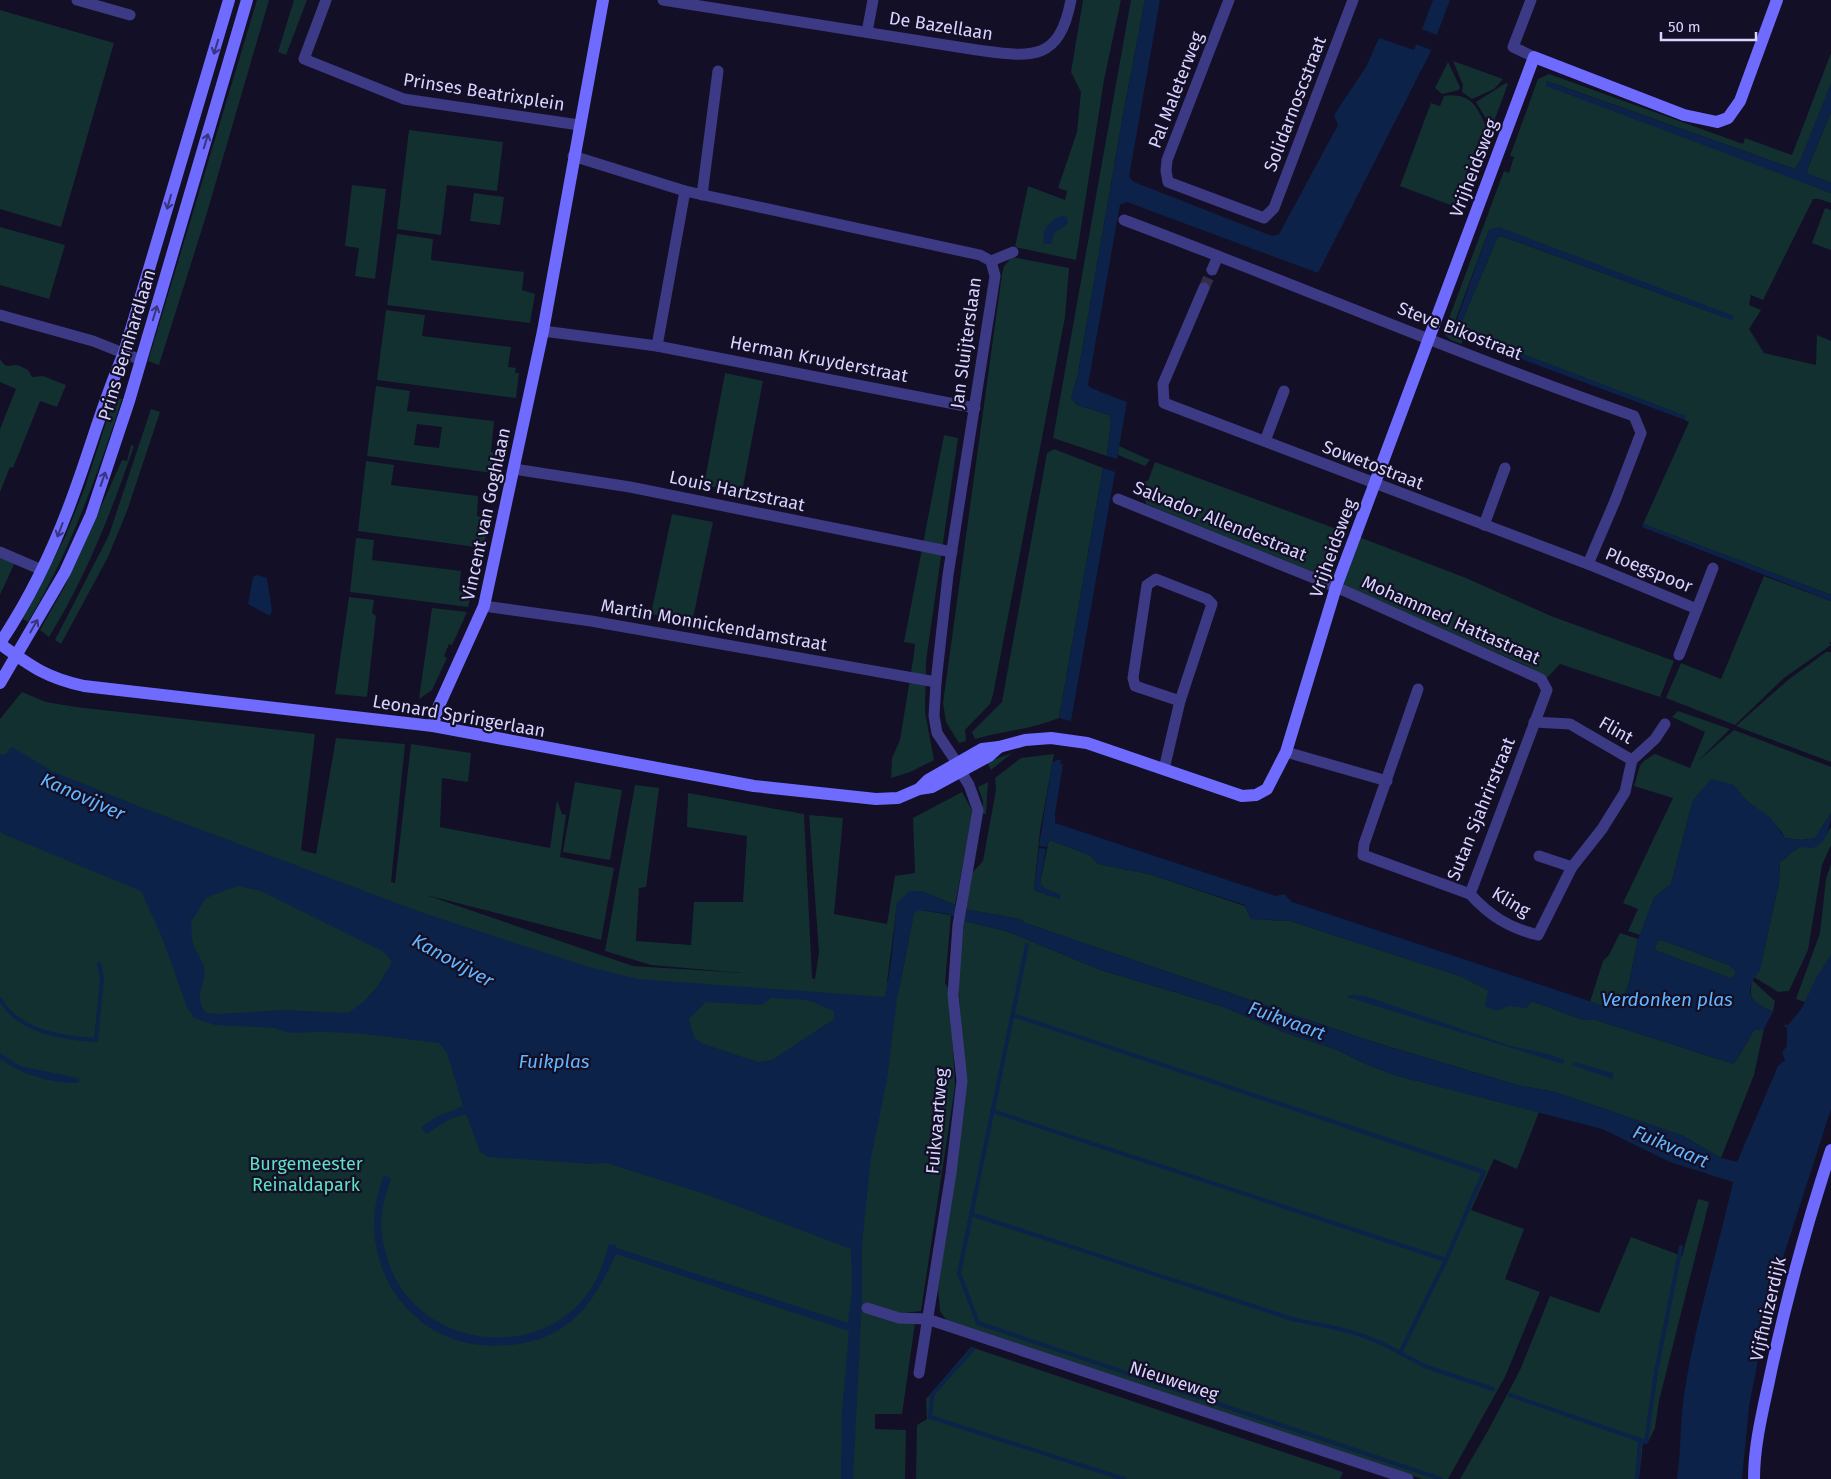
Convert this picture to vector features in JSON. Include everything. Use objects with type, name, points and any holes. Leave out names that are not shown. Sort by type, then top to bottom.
[{"type":"street","points":[[77,0],[130,15]]},
{"type":"street","name":"Prins Bernhardlaan","points":[[0,644],[42,570],[74,493],[110,385],[124,353],[230,0]]},
{"type":"street","name":"Prins Bernhardlaan","points":[[0,683],[65,572],[91,515],[141,360],[247,0]]},
{"type":"street","name":"Prinses Beatrixplein","points":[[326,0],[304,59],[404,99],[579,125]]},
{"type":"street","name":"Prinses Beatrixplein","points":[[574,156],[603,0]]},
{"type":"street","points":[[663,0],[685,1]]},
{"type":"street","points":[[867,32],[873,0]]},
{"type":"street","name":"De Bazellaan","points":[[685,1],[977,50],[1027,55],[1040,53],[1056,42],[1066,26],[1071,0]]},
{"type":"street","name":"Pal Maleterweg","points":[[1229,0],[1167,160],[1166,171],[1168,182],[1264,218]]},
{"type":"street","name":"Solidarnoscstraat","points":[[1264,218],[1274,208],[1353,0]]},
{"type":"street","points":[[1531,0],[1513,47],[1534,57],[1684,115],[1717,122],[1728,118],[1740,101],[1777,0]]},
{"type":"street","name":"Vrijheidsweg","points":[[959,767],[982,749],[999,748],[1025,740],[1078,741],[1242,796],[1256,795],[1267,789],[1286,752],[1336,587],[1534,57]]},
{"type":"street","points":[[702,195],[718,71]]},
{"type":"street","name":"Jan Sluijterslaan","points":[[574,156],[685,191],[980,255],[991,260],[995,276],[952,552],[936,682],[934,716],[937,733],[959,767]]},
{"type":"street","name":"Vincent van Goghlaan","points":[[433,726],[436,710],[484,606],[543,331],[574,156]]},
{"type":"street","points":[[543,331],[657,346],[685,191]]},
{"type":"street","name":"Steve Bikostraat","points":[[1124,220],[1428,338],[1458,352],[1634,416],[1641,433],[1616,501],[1588,564]]},
{"type":"street","points":[[991,260],[1014,252]]},
{"type":"street","points":[[1212,270],[1218,256]]},
{"type":"street","name":"Sowetostraat","points":[[1204,288],[1163,384],[1164,403],[1588,564]]},
{"type":"street","points":[[0,315],[93,341],[141,360]]},
{"type":"street","name":"Herman Kruyderstraat","points":[[657,346],[975,408]]},
{"type":"street","points":[[1264,441],[1284,391]]},
{"type":"street","points":[[1484,525],[1505,468]]},
{"type":"street","name":"Louis Hartzstraat","points":[[514,469],[630,487],[952,552]]},
{"type":"street","name":"Salvador Allendestraat","points":[[1118,499],[1336,587]]},
{"type":"street","points":[[0,552],[42,570]]},
{"type":"street","name":"Ploegspoor","points":[[1588,564],[1697,609]]},
{"type":"street","name":"Ploegspoor","points":[[1679,656],[1713,568]]},
{"type":"street","points":[[1164,770],[1180,701],[1212,604],[1207,599],[1156,579],[1148,585],[1133,678],[1135,686],[1180,701]]},
{"type":"street","name":"Mohammed Hattastraat","points":[[1336,587],[1527,672],[1541,679],[1546,690]]},
{"type":"street","name":"Martin Monnickendamstraat","points":[[484,606],[591,620],[936,682]]},
{"type":"street","name":"Leonard Springerlaan","points":[[0,644],[44,674],[58,680],[84,686],[433,726],[754,786],[876,799],[898,798],[919,789],[928,780],[959,767]]},
{"type":"street","points":[[1286,752],[1387,781],[1418,689]]},
{"type":"street","name":"Sutan Sjahrirstraat","points":[[1387,781],[1364,844],[1363,855],[1470,894],[1546,690]]},
{"type":"street","name":"Flint","points":[[1534,722],[1570,724],[1632,760],[1655,739],[1665,724]]},
{"type":"street","points":[[1540,856],[1572,867],[1602,829],[1625,792],[1632,760]]},
{"type":"street","name":"Fuikvaartweg","points":[[919,1373],[951,1173],[962,1081],[953,995],[958,925],[978,810],[969,785],[959,767]]},
{"type":"street","name":"Kling","points":[[1470,894],[1486,912],[1519,930],[1538,935],[1572,867]]},
{"type":"street","name":"Vijfhuizerdijk","points":[[1754,1479],[1754,1453],[1777,1339],[1804,1233],[1831,1150]]},
{"type":"street","name":"Nieuweweg","points":[[867,1308],[899,1318],[927,1319],[1408,1479]]},
{"type":"green space","points":[[257,0],[269,0],[206,216],[159,365],[148,361]]},
{"type":"green space","points":[[294,0],[307,0],[286,55],[278,52]]},
{"type":"green space","points":[[1083,0],[1121,0],[1104,80],[1076,260],[1015,247],[1028,186],[1065,200],[1067,191],[1058,188],[1077,132],[1081,92],[1071,72]]},
{"type":"green space","points":[[1131,0],[1145,0],[1078,374],[1071,398],[1077,405],[1109,415],[1111,421],[1107,456],[1053,438]]},
{"type":"green space","points":[[0,10],[114,43],[61,227],[0,209]]},
{"type":"green space","points":[[1831,53],[1831,84],[1801,159],[1795,169],[1547,81],[1831,193],[1831,203],[1813,199],[1763,300],[1751,295],[1749,305],[1761,310],[1749,329],[1764,353],[1816,365],[1817,335],[1831,341],[1831,595],[1643,524],[1689,422],[1685,420],[1685,416],[1464,332],[1460,326],[1497,238],[1501,236],[1732,320],[1494,229],[1489,230],[1454,324],[1452,333],[1464,338],[1461,344],[1445,335],[1445,329],[1504,171],[1509,173],[1514,157],[1510,156],[1538,79],[1549,74],[1743,144],[1745,138],[1792,155]]},
{"type":"green space","points":[[1453,61],[1503,79],[1494,89],[1472,99],[1462,92],[1463,85]]},
{"type":"green space","points":[[1448,62],[1460,87],[1459,90],[1442,94],[1435,88]]},
{"type":"green space","points":[[1506,83],[1508,84],[1461,209],[1400,186],[1431,103],[1440,106],[1444,96],[1452,95],[1465,98],[1474,105],[1485,124],[1491,127],[1476,102]]},
{"type":"green space","points":[[1831,112],[1831,183],[1808,174],[1807,170]]},
{"type":"green space","points":[[409,130],[503,142],[497,191],[447,185],[441,235],[397,229]]},
{"type":"green space","points":[[352,185],[386,189],[375,279],[355,276],[359,248],[345,246]]},
{"type":"green space","points":[[474,193],[504,197],[500,225],[470,221]]},
{"type":"green space","points":[[1825,208],[1831,210],[1831,250],[1812,243]]},
{"type":"green space","points":[[0,227],[65,245],[49,299],[0,285]]},
{"type":"green space","points":[[397,234],[433,239],[431,260],[524,272],[522,290],[535,294],[530,323],[387,305]]},
{"type":"green space","points":[[1012,257],[1069,268],[1065,317],[993,695],[990,704],[965,730],[966,741],[959,743],[946,722],[943,703],[1002,274],[1004,266]]},
{"type":"green space","points":[[386,310],[425,315],[422,336],[511,347],[508,367],[516,368],[515,373],[519,373],[516,398],[377,380]]},
{"type":"green space","points":[[0,359],[7,366],[18,365],[28,370],[32,377],[43,376],[66,385],[57,407],[40,401],[13,468],[10,467],[0,492],[0,429],[16,389],[0,382]]},
{"type":"green space","points":[[725,373],[763,381],[742,492],[704,485]]},
{"type":"green space","points":[[376,386],[410,391],[407,411],[494,421],[491,452],[504,455],[500,474],[367,456]],"holes":[[[417,424],[442,427],[439,448],[414,445]]]},
{"type":"green space","points":[[114,398],[122,399],[103,457],[70,541],[28,622],[23,619],[65,537],[85,487]]},
{"type":"green space","points":[[151,409],[160,412],[127,511],[108,557],[61,644],[55,640],[109,535]]},
{"type":"green space","points":[[944,435],[958,438],[926,661],[925,712],[934,760],[910,772],[891,778],[892,758],[900,740],[915,644],[904,642]]},
{"type":"green space","points":[[131,445],[134,446],[97,544],[75,591],[49,637],[40,630],[66,584],[122,460],[127,461]]},
{"type":"green space","points":[[1119,446],[1150,460],[1145,466],[1118,455]]},
{"type":"green space","points":[[1054,449],[1103,468],[1059,718],[1039,725],[975,739],[972,732],[1002,702],[1047,453]]},
{"type":"green space","points":[[366,461],[394,465],[391,485],[478,496],[477,516],[490,519],[483,548],[358,531]]},
{"type":"green space","points":[[1155,462],[1342,531],[1325,577],[1146,504],[1142,482],[1148,481]]},
{"type":"green space","points":[[672,514],[713,522],[692,623],[651,614]]},
{"type":"green space","points":[[1359,537],[1466,578],[1551,616],[1674,661],[1660,697],[1560,664],[1545,680],[1540,674],[1527,666],[1342,585]]},
{"type":"green space","points":[[356,538],[374,540],[372,560],[461,571],[459,591],[472,592],[468,607],[350,592]]},
{"type":"green space","points":[[0,554],[16,560],[0,595]]},
{"type":"green space","points":[[1764,576],[1831,601],[1831,642],[1829,642],[1831,645],[1784,678],[1735,725],[1666,698],[1681,663],[1721,679]]},
{"type":"green space","points":[[349,597],[374,600],[372,613],[376,616],[367,697],[335,694]]},
{"type":"green space","points":[[432,608],[467,612],[452,645],[449,644],[444,656],[447,658],[432,690],[419,699]]},
{"type":"green space","points":[[1826,652],[1831,652],[1831,762],[1736,726],[1788,680]]},
{"type":"green space","name":"Burgemeester Reinaldapark","points":[[22,692],[46,702],[76,707],[315,734],[301,850],[316,854],[336,738],[405,744],[391,882],[395,883],[411,744],[471,753],[468,782],[442,778],[440,827],[550,848],[557,800],[562,814],[566,815],[560,857],[614,868],[601,940],[426,895],[633,966],[743,973],[651,965],[605,951],[635,785],[659,788],[646,887],[639,888],[636,941],[691,945],[694,902],[743,902],[747,836],[687,827],[688,793],[804,814],[812,978],[815,979],[819,952],[809,815],[843,818],[834,914],[887,924],[895,876],[915,873],[913,818],[962,792],[973,812],[955,905],[921,891],[897,904],[887,983],[900,984],[914,912],[920,910],[951,915],[945,983],[950,991],[955,1086],[921,1311],[902,1313],[915,1323],[902,1414],[875,1414],[875,1429],[906,1430],[905,1479],[0,1479],[0,719]]},
{"type":"green space","points":[[1678,711],[1730,729],[1697,762],[1734,730],[1831,767],[1831,813],[1815,838],[1801,840],[1785,838],[1773,822],[1730,784],[1726,783],[1693,800],[1671,884],[1654,898],[1640,935],[1628,931],[1638,909],[1623,903],[1673,798],[1634,786],[1641,764],[1655,754],[1690,768],[1705,732],[1672,717]]},
{"type":"green space","points":[[1012,753],[991,770],[987,762]]},
{"type":"green space","points":[[1054,754],[1040,831],[1034,890],[1060,899],[1059,894],[1045,889],[1040,883],[1049,840],[1090,855],[1098,864],[1149,874],[1245,906],[1251,919],[1290,921],[1460,976],[1488,990],[1531,1001],[1584,1020],[1596,1020],[1734,1064],[1754,1030],[1764,1029],[1754,1075],[1721,1158],[1683,1136],[1555,1092],[1517,1085],[1367,1040],[1025,923],[1019,919],[965,909],[972,873],[983,861],[996,790],[995,778],[1021,758]]},
{"type":"green space","points":[[575,782],[622,790],[610,860],[563,852]]},
{"type":"green space","points":[[988,782],[986,814],[983,814],[983,801],[978,787]]},
{"type":"green space","points":[[1831,827],[1831,845],[1822,865],[1808,950],[1789,991],[1778,992],[1754,977],[1760,969],[1779,882],[1780,862],[1799,847],[1812,847],[1822,841]]},
{"type":"green space","points":[[1831,864],[1831,955],[1805,1002],[1796,999],[1820,933],[1826,879]]},
{"type":"green space","points":[[964,921],[1006,931],[1101,970],[1221,1006],[1289,1034],[1337,1050],[1394,1075],[1539,1112],[1517,1169],[1494,1159],[1471,1210],[1524,1229],[1505,1279],[1540,1292],[1505,1377],[1448,1479],[1422,1479],[947,1321],[940,1311],[938,1288],[962,1037],[958,982]]},
{"type":"green space","points":[[1620,933],[1638,939],[1629,983],[1624,995],[1607,1007],[1590,1002],[1603,961],[1609,955]]},
{"type":"green space","points":[[1662,940],[1729,965],[1736,971],[1735,975],[1730,978],[1654,950],[1658,941]]},
{"type":"green space","points":[[1752,980],[1775,1001],[1773,1012],[1754,1001],[1751,993]]},
{"type":"green space","points":[[1698,1199],[1709,1202],[1659,1401],[1655,1428],[1648,1442],[1643,1443],[1639,1479],[1460,1479],[1520,1370],[1550,1296],[1599,1313],[1631,1237],[1682,1256]]},
{"type":"green space","points":[[971,1347],[1343,1472],[1340,1479],[916,1479],[917,1425],[927,1419],[926,1399]]},
{"type":"water","points":[[1145,0],[1160,0],[1129,177],[1134,182],[1272,236],[1279,234],[1338,125],[1334,115],[1366,67],[1379,38],[1414,50],[1433,0],[1450,0],[1430,53],[1318,273],[1127,202],[1120,205],[1088,385],[1091,388],[1127,402],[1117,459],[1107,456],[1111,421],[1109,415],[1077,405],[1071,398],[1078,374]]},
{"type":"water","points":[[1546,81],[1795,169],[1801,159],[1831,84],[1831,112],[1807,170],[1809,174],[1831,183],[1831,193],[1546,86]]},
{"type":"water","points":[[1061,216],[1067,217],[1068,224],[1054,233],[1052,244],[1044,244],[1043,239],[1047,227]]},
{"type":"water","points":[[1499,227],[1734,316],[1732,320],[1501,236],[1497,238],[1460,326],[1464,332],[1686,416],[1685,420],[1452,333],[1489,230]]},
{"type":"water","points":[[1103,468],[1115,472],[1071,721],[1059,718]]},
{"type":"water","points":[[1643,524],[1831,595],[1831,601],[1642,527]]},
{"type":"water","points":[[257,575],[267,578],[272,611],[270,616],[248,604],[253,577]]},
{"type":"water","name":"Fuikplas","points":[[12,747],[52,771],[138,806],[426,914],[586,966],[638,979],[885,997],[891,962],[897,903],[909,891],[921,891],[965,909],[1019,919],[1025,923],[1367,1040],[1517,1085],[1555,1092],[1683,1136],[1721,1158],[1737,1162],[1778,1066],[1785,1060],[1782,1052],[1787,1046],[1787,1028],[1784,1026],[1785,1024],[1788,1025],[1802,1008],[1817,976],[1831,955],[1831,1109],[1782,1261],[1758,1360],[1749,1407],[1742,1479],[1677,1479],[1683,1406],[1689,1368],[1733,1182],[1670,1162],[1602,1129],[1394,1075],[1337,1050],[1289,1034],[1221,1006],[1101,970],[1006,931],[964,921],[949,914],[920,910],[914,913],[897,999],[887,1080],[871,1157],[862,1244],[862,1300],[853,1479],[841,1479],[842,1411],[849,1331],[616,1254],[600,1287],[585,1307],[568,1324],[545,1337],[520,1344],[507,1345],[473,1344],[443,1335],[417,1318],[397,1296],[382,1269],[375,1239],[375,1207],[384,1175],[391,1179],[382,1212],[382,1238],[388,1261],[403,1291],[426,1314],[455,1330],[486,1337],[518,1336],[549,1326],[575,1308],[596,1280],[609,1244],[848,1323],[852,1289],[851,1249],[702,1193],[606,1163],[590,1164],[488,1157],[480,1152],[466,1114],[452,1118],[426,1134],[421,1127],[436,1117],[463,1106],[447,1053],[439,1043],[360,1034],[329,1032],[293,1033],[275,1028],[215,1025],[194,1018],[187,1007],[161,935],[141,891],[3,834],[0,830],[0,754],[5,755]],"holes":[[[237,886],[261,891],[384,952],[392,962],[377,987],[363,1002],[348,1013],[285,1010],[206,1013],[200,1001],[204,980],[204,967],[194,946],[191,922],[206,898]],[[771,998],[808,1000],[834,1011],[834,1019],[772,1060],[758,1062],[701,1043],[694,1037],[689,1019],[706,1002],[762,1005]]]},
{"type":"water","name":"Verdonken plas","points":[[1061,760],[1060,764],[1063,764],[1055,823],[1276,896],[1284,894],[1292,902],[1607,1007],[1624,995],[1629,983],[1638,939],[1654,898],[1671,884],[1693,800],[1711,779],[1734,785],[1747,801],[1770,817],[1785,838],[1801,840],[1815,838],[1831,813],[1831,817],[1828,832],[1819,845],[1812,848],[1799,847],[1780,862],[1779,882],[1760,970],[1754,978],[1750,990],[1751,995],[1758,1004],[1773,1012],[1764,1029],[1754,1030],[1734,1064],[1596,1020],[1584,1020],[1531,1001],[1527,1008],[1508,1006],[1497,1011],[1485,1006],[1488,990],[1460,976],[1290,921],[1251,919],[1245,905],[1149,874],[1098,864],[1090,855],[1049,840],[1047,847],[1039,846],[1052,763]],"holes":[[[1662,940],[1729,965],[1735,971],[1735,975],[1730,978],[1654,950],[1658,941]]]},
{"type":"water","points":[[1039,848],[1046,849],[1040,883],[1045,889],[1059,894],[1060,899],[1034,890]]},
{"type":"water","points":[[1350,995],[1365,996],[1511,1046],[1548,1054],[1564,1060],[1563,1064],[1347,997]]},
{"type":"water","points":[[0,1053],[20,1066],[80,1080],[78,1083],[57,1082],[27,1074],[0,1059]]},
{"type":"water","points":[[1574,1062],[1613,1073],[1613,1079],[1572,1065]]},
{"type":"pier","points":[[1421,29],[1437,35],[1431,50],[1416,44]]},
{"type":"waterway","points":[[1027,945],[959,1273],[978,1323],[1441,1479]]},
{"type":"waterway","points":[[0,999],[8,1010],[30,1026],[56,1035],[96,1040],[102,978],[99,964]]},
{"type":"waterway","points":[[993,1111],[1446,1260],[1484,1172],[1013,1015]]},
{"type":"waterway","points":[[971,1214],[1292,1319],[1361,1335],[1400,1353]]},
{"type":"waterway","points":[[1510,1395],[1646,1442],[1656,1372],[1681,1247]]},
{"type":"waterway","points":[[1446,1260],[1400,1353],[1427,1367],[1493,1389]]},
{"type":"waterway","points":[[973,1349],[932,1395],[930,1417],[1124,1479]]},
{"type":"waterway","points":[[1637,1479],[1640,1440]]},
{"type":"tunnel","points":[[1204,288],[1212,270]]},
{"type":"water label","name":"Kanovijver","points":[[83,796]]},
{"type":"water label","name":"Kanovijver","points":[[453,960]]},
{"type":"water label","name":"Fuikvaart","points":[[1287,1020]]},
{"type":"water label","name":"Fuikvaart","points":[[1671,1146]]}]
